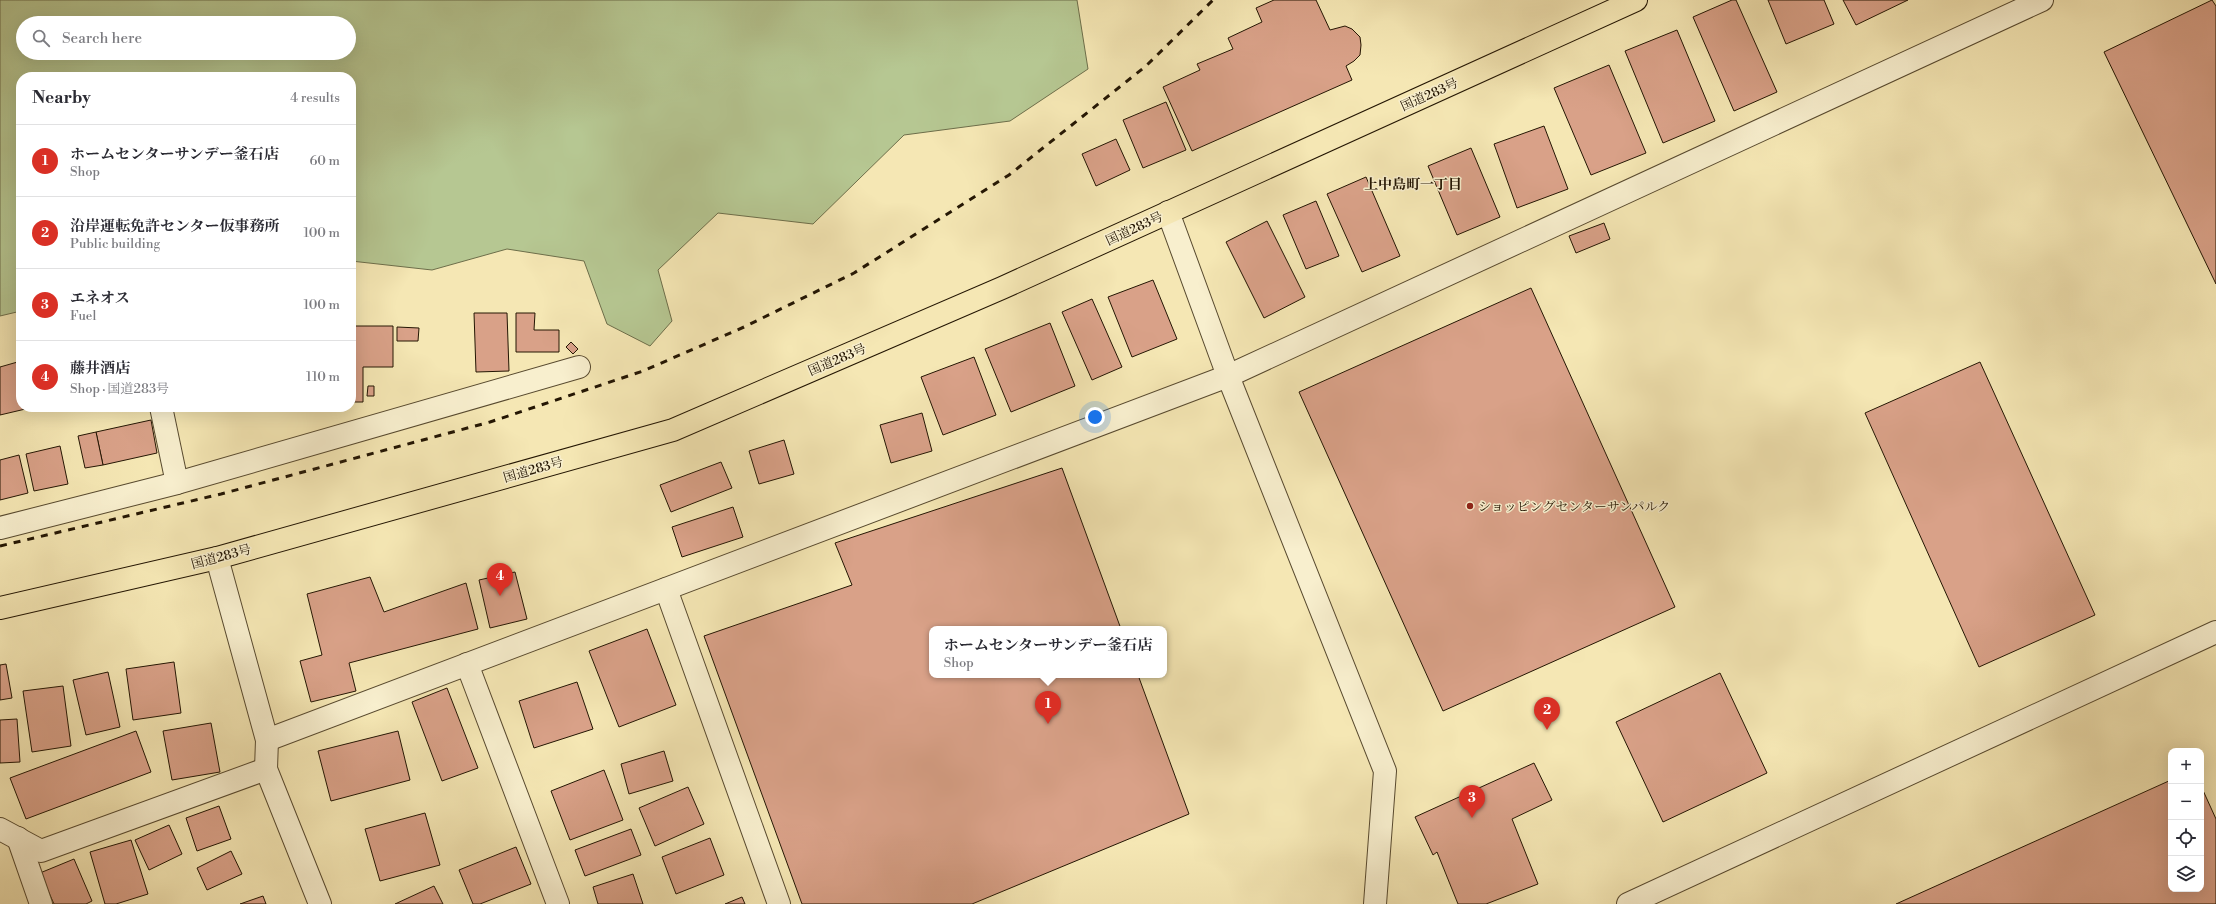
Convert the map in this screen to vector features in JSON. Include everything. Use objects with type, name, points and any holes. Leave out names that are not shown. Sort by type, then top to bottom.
[{"type":"highway","name":"国道283号","points":[[0,608],[217,558],[674,430],[1002,288],[1636,0]]},
{"type":"street","points":[[267,740],[1228,376],[2042,0]]},
{"type":"street","points":[[1168,212],[1228,376],[1385,771],[1375,904]]},
{"type":"street","points":[[0,528],[177,483],[579,367]]},
{"type":"street","points":[[162,412],[177,483]]},
{"type":"street","points":[[217,558],[267,740],[266,768],[320,904]]},
{"type":"street","points":[[666,589],[779,904]]},
{"type":"street","points":[[1628,904],[2216,632]]},
{"type":"street","points":[[467,664],[558,904]]},
{"type":"street","points":[[9,833],[41,851],[266,768]]},
{"type":"street","points":[[9,833],[41,904]]},
{"type":"green space","points":[[0,0],[1077,0],[1088,69],[1010,121],[904,135],[813,224],[718,213],[658,270],[672,321],[650,346],[607,324],[584,261],[507,249],[432,270],[356,262],[356,72],[16,72],[16,312],[0,316]]},
{"type":"building","points":[[1274,0],[1316,0],[1330,30],[1345,26],[1352,29],[1360,37],[1360,55],[1346,66],[1352,80],[1192,151],[1163,87],[1200,70],[1197,64],[1233,49],[1228,38],[1262,22],[1256,8]]},
{"type":"building","points":[[1732,0],[1736,0],[1777,92],[1734,111],[1693,17]]},
{"type":"building","points":[[1768,0],[1824,0],[1834,24],[1786,44]]},
{"type":"building","points":[[1843,0],[1908,0],[1856,25]]},
{"type":"building","points":[[2212,0],[2216,6],[2216,284],[2104,52]]},
{"type":"building","points":[[1677,30],[1715,121],[1663,143],[1625,51]]},
{"type":"building","points":[[1609,65],[1646,153],[1591,175],[1554,88]]},
{"type":"building","points":[[1166,102],[1186,150],[1143,168],[1123,120]]},
{"type":"building","points":[[1544,126],[1568,189],[1517,208],[1494,144]]},
{"type":"building","points":[[1116,139],[1130,170],[1096,186],[1082,154]]},
{"type":"building","points":[[1471,148],[1500,217],[1457,235],[1428,166]]},
{"type":"building","points":[[1366,177],[1400,256],[1362,272],[1327,194]]},
{"type":"building","points":[[1316,201],[1339,256],[1306,269],[1283,215]]},
{"type":"building","points":[[1267,221],[1305,297],[1264,318],[1226,242]]},
{"type":"building","points":[[1604,223],[1610,239],[1576,253],[1569,236]]},
{"type":"building","points":[[1153,280],[1177,339],[1132,357],[1108,297]]},
{"type":"building","points":[[1531,288],[1675,607],[1443,711],[1299,392]]},
{"type":"building","points":[[1092,299],[1122,367],[1092,380],[1062,312]]},
{"type":"building","points":[[474,313],[507,313],[509,371],[476,372]]},
{"type":"building","points":[[516,313],[535,313],[534,330],[559,330],[559,352],[516,352]]},
{"type":"building","points":[[1050,323],[1075,386],[1011,412],[985,349]]},
{"type":"building","points":[[356,326],[393,326],[393,367],[363,367],[363,402],[356,402]]},
{"type":"building","points":[[397,327],[419,328],[418,341],[397,341]]},
{"type":"building","points":[[571,342],[578,349],[573,354],[566,347]]},
{"type":"building","points":[[974,357],[996,415],[943,435],[921,377]]},
{"type":"building","points":[[16,362],[16,411],[0,415],[0,367]]},
{"type":"building","points":[[1980,362],[2095,615],[1979,667],[1865,413]]},
{"type":"building","points":[[368,386],[374,386],[374,396],[367,396]]},
{"type":"building","points":[[922,413],[932,451],[891,463],[880,425]]},
{"type":"building","points":[[151,420],[157,453],[103,465],[96,432]]},
{"type":"building","points":[[96,432],[103,465],[85,468],[78,436]]},
{"type":"building","points":[[784,440],[794,474],[759,484],[749,451]]},
{"type":"building","points":[[60,446],[68,484],[34,491],[26,454]]},
{"type":"building","points":[[19,455],[28,493],[0,500],[0,460]]},
{"type":"building","points":[[721,462],[732,488],[671,512],[660,485]]},
{"type":"building","points":[[1062,468],[1120,626],[929,626],[929,678],[1139,678],[1189,814],[972,904],[802,904],[704,636],[852,585],[835,543]]},
{"type":"building","points":[[733,507],[743,537],[682,557],[672,527]]},
{"type":"building","points":[[515,572],[527,619],[490,628],[479,580]]},
{"type":"building","points":[[370,577],[384,612],[466,583],[478,629],[349,663],[356,691],[311,702],[300,661],[322,655],[307,594]]},
{"type":"building","points":[[647,629],[676,705],[619,727],[589,651]]},
{"type":"building","points":[[174,662],[181,713],[133,720],[126,669]]},
{"type":"building","points":[[6,664],[12,698],[0,700],[0,665]]},
{"type":"building","points":[[108,672],[120,727],[86,735],[73,680]]},
{"type":"building","points":[[1720,673],[1767,773],[1663,822],[1616,722]]},
{"type":"building","points":[[577,682],[593,729],[534,748],[519,701]]},
{"type":"building","points":[[63,686],[71,746],[32,752],[23,691]]},
{"type":"building","points":[[447,688],[478,768],[442,781],[412,702]]},
{"type":"building","points":[[17,719],[20,762],[0,763],[0,720]]},
{"type":"building","points":[[211,723],[220,772],[172,780],[163,731]]},
{"type":"building","points":[[136,731],[151,772],[26,819],[10,778]]},
{"type":"building","points":[[398,731],[410,780],[331,801],[318,751]]},
{"type":"building","points":[[664,751],[673,781],[629,794],[621,764]]},
{"type":"building","points":[[1534,763],[1552,800],[1512,819],[1538,884],[1486,904],[1458,904],[1437,852],[1433,855],[1415,817]]},
{"type":"building","points":[[604,770],[623,820],[570,840],[551,791]]},
{"type":"building","points":[[2168,781],[2168,892],[2204,892],[2204,793],[2216,819],[2216,904],[1896,904]]},
{"type":"building","points":[[688,787],[704,824],[655,846],[639,808]]},
{"type":"building","points":[[219,806],[231,839],[197,851],[186,818]]},
{"type":"building","points":[[425,813],[440,865],[380,881],[365,829]]},
{"type":"building","points":[[169,825],[182,854],[149,870],[135,840]]},
{"type":"building","points":[[631,829],[641,855],[585,876],[575,850]]},
{"type":"building","points":[[710,838],[724,875],[676,894],[662,857]]},
{"type":"building","points":[[131,840],[148,894],[116,904],[105,904],[90,852]]},
{"type":"building","points":[[516,847],[531,884],[480,904],[473,904],[459,870]]},
{"type":"building","points":[[231,851],[242,874],[207,890],[197,868]]},
{"type":"building","points":[[74,859],[92,901],[86,904],[54,904],[40,873]]},
{"type":"building","points":[[633,874],[643,904],[598,904],[593,887]]},
{"type":"building","points":[[434,886],[443,904],[395,904]]},
{"type":"building","points":[[263,896],[266,904],[240,904]]},
{"type":"building","points":[[742,897],[745,904],[725,904]]},
{"type":"railway","points":[[0,546],[221,494],[490,422],[643,371],[744,327],[854,273],[1009,175],[1146,66],[1213,0]]},
{"type":"place","name":"ショッピングセンターサンパルク","points":[[1470,506]]},
{"type":"place","name":"藤井酒店","points":[[500,596]]},
{"type":"place","name":"ホームセンターサンデー釜石店","points":[[1048,724]]},
{"type":"place","name":"沿岸運転免許センター仮事務所","points":[[1547,730]]},
{"type":"place","name":"エネオス","points":[[1472,818]]},
{"type":"district","name":"上中島町一丁目","points":[[1413,184]]}]
